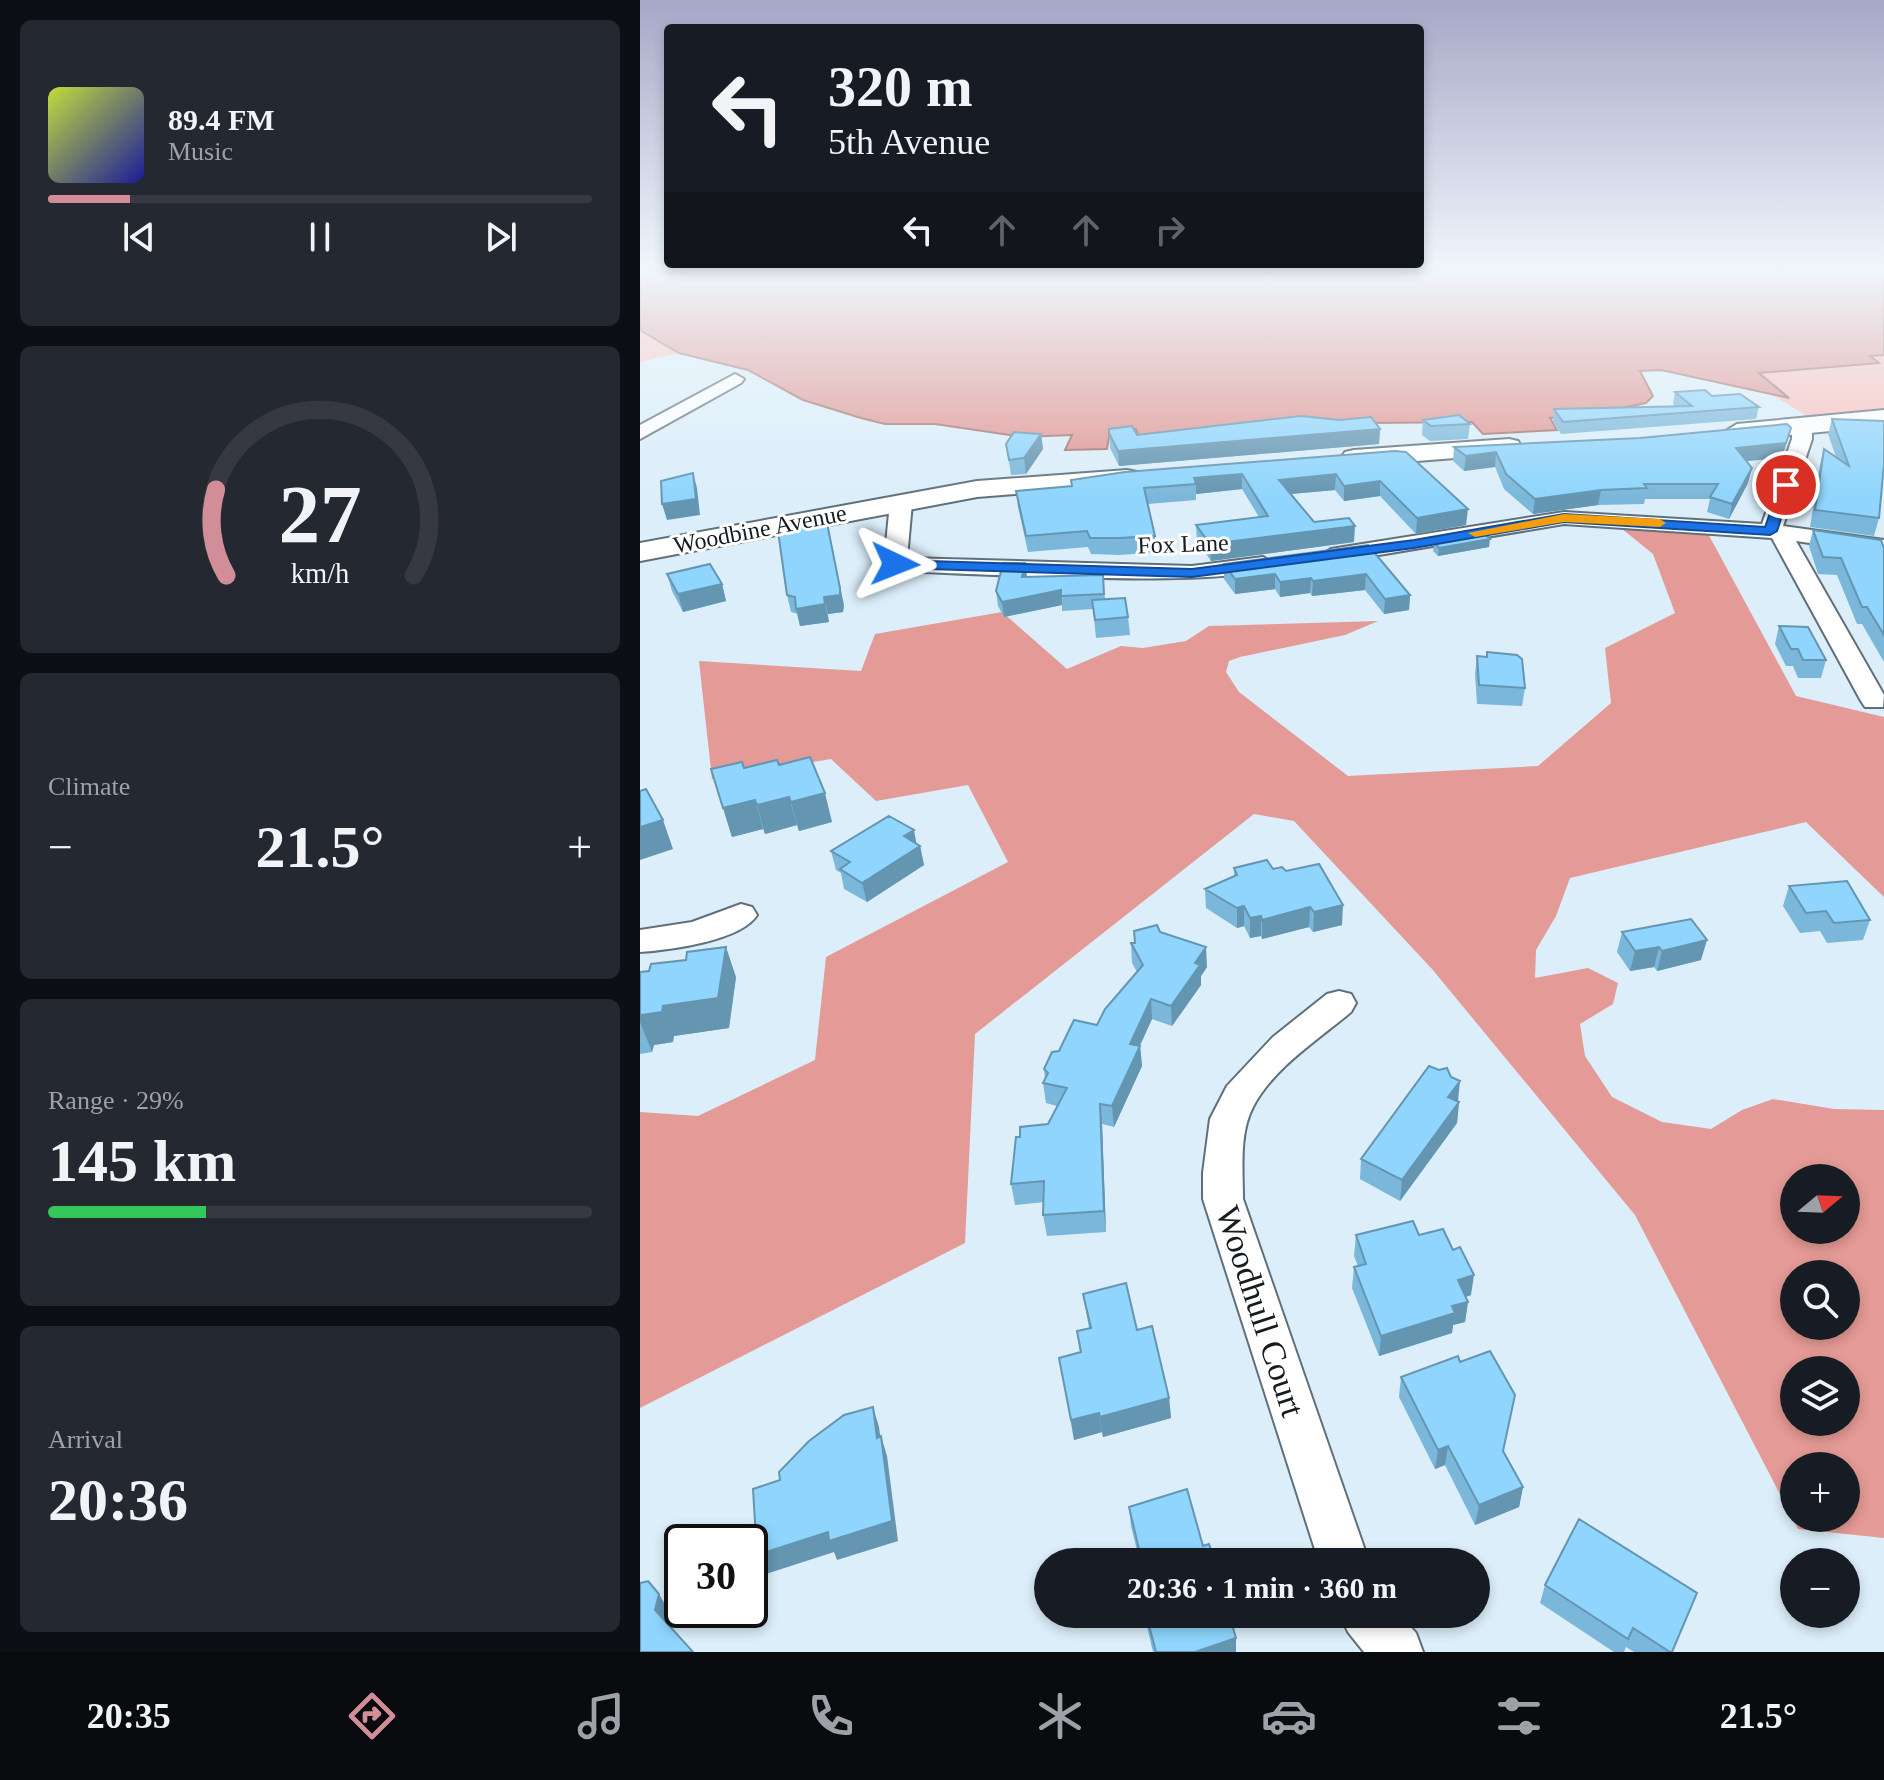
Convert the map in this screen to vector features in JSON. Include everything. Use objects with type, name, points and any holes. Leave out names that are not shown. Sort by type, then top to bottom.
[{"type":"main road","points":[[1715,434],[1884,418]]},
{"type":"main road","points":[[1334,460],[1535,446]]},
{"type":"main road","name":"Woodbine Avenue","points":[[643,547],[977,489],[1149,476]]},
{"type":"street","points":[[640,433],[735,379]]},
{"type":"street","points":[[640,416],[662,420]]},
{"type":"street","points":[[1802,425],[1802,439],[1775,532],[1874,701]]},
{"type":"street","name":"Fox Lane","points":[[901,503],[895,564],[1192,573],[1296,561],[1564,518],[1775,532],[1884,547]]},
{"type":"street","points":[[640,941],[690,935],[716,928],[741,915]]},
{"type":"street","name":"Woodhull Court","points":[[1339,1003],[1271,1063],[1239,1098],[1224,1150],[1223,1199],[1339,1548]]},
{"type":"street","points":[[1377,1628],[1397,1652]]},
{"type":"shaded area","points":[[640,345],[665,345],[679,353],[640,362]]},
{"type":"shaded area","points":[[666,345],[1884,345],[1884,355],[1870,356],[1879,363],[1759,373],[1789,398],[1661,370],[1640,371],[1653,396],[1646,403],[1582,416],[1550,418],[1557,430],[1483,434],[1472,422],[1370,423],[1139,437],[1136,429],[1110,431],[1107,449],[1065,450],[1072,435],[1023,437],[935,424],[885,424],[861,418],[803,400],[748,370],[679,353]]},
{"type":"shaded area","points":[[1884,355],[1884,415],[1810,418],[1771,394],[1787,397],[1758,372],[1878,362],[1869,356]]},
{"type":"shaded area","points":[[1621,528],[1706,530],[1796,696],[1884,717],[1884,897],[1806,822],[1570,878],[1556,916],[1536,950],[1535,978],[1588,968],[1618,983],[1613,1004],[1580,1024],[1585,1056],[1612,1097],[1662,1122],[1711,1129],[1742,1110],[1773,1099],[1834,1109],[1884,1110],[1884,1538],[1827,1532],[1860,1532],[1860,1452],[1780,1452],[1780,1494],[1635,1215],[1432,969],[1294,821],[1254,814],[975,1034],[965,1243],[640,1408],[640,1112],[698,1116],[815,1060],[826,957],[1008,862],[968,785],[876,801],[831,759],[712,779],[699,661],[861,671],[875,634],[1002,612],[1067,669],[1121,646],[1143,648],[1186,641],[1209,626],[1378,621],[1345,635],[1240,657],[1229,661],[1226,672],[1239,692],[1348,776],[1538,766],[1611,703],[1605,648],[1675,613],[1653,554]]},
{"type":"building","points":[[1705,390],[1712,396],[1740,394],[1759,407],[1563,422],[1554,409],[1692,406],[1675,392]]},
{"type":"building","points":[[1459,415],[1470,424],[1431,426],[1423,420]]},
{"type":"building","points":[[1301,416],[1339,420],[1371,417],[1380,429],[1118,451],[1109,433],[1109,429],[1132,426],[1137,435]]},
{"type":"building","points":[[1832,419],[1884,421],[1879,518],[1815,510],[1824,449],[1849,466]]},
{"type":"building","points":[[1787,424],[1791,428],[1786,443],[1736,448],[1752,468],[1732,504],[1710,497],[1718,484],[1644,484],[1647,488],[1601,490],[1535,499],[1506,474],[1496,452],[1466,456],[1454,447],[1640,438]]},
{"type":"building","points":[[1014,432],[1041,434],[1024,458],[1009,460],[1006,444]]},
{"type":"building","points":[[1406,452],[1468,509],[1417,518],[1380,481],[1344,486],[1336,474],[1279,480],[1314,522],[1349,518],[1355,526],[1210,544],[1196,525],[1268,516],[1242,474],[1194,478],[1196,484],[1144,488],[1155,536],[1090,538],[1087,531],[1026,536],[1016,491],[1072,486],[1071,480],[1125,472]]},
{"type":"building","points":[[693,473],[696,499],[662,504],[661,481]]},
{"type":"building","points":[[827,523],[840,595],[824,597],[825,604],[796,609],[795,597],[787,595],[778,531]]},
{"type":"building","points":[[1813,530],[1881,540],[1884,548],[1884,635],[1867,607],[1862,607],[1841,558],[1823,557]]},
{"type":"building","points":[[1484,533],[1490,539],[1439,548],[1434,542]]},
{"type":"building","points":[[1368,545],[1410,595],[1385,599],[1366,574],[1313,581],[1311,578],[1280,582],[1275,574],[1235,579],[1224,564]]},
{"type":"building","points":[[1003,563],[1025,563],[1022,577],[1103,575],[1104,594],[1061,596],[1061,590],[1002,602],[996,591]]},
{"type":"building","points":[[710,564],[722,584],[678,594],[667,574]]},
{"type":"building","points":[[1125,598],[1128,617],[1095,620],[1092,600]]},
{"type":"building","points":[[1779,626],[1808,627],[1826,660],[1803,660],[1798,649],[1791,649]]},
{"type":"building","points":[[1487,652],[1517,655],[1522,659],[1525,688],[1479,685],[1477,656],[1487,657]]},
{"type":"building","points":[[810,757],[825,793],[791,802],[789,797],[757,805],[755,800],[723,808],[711,769],[742,762],[744,768],[777,760],[779,765]]},
{"type":"building","points":[[646,789],[663,820],[640,827],[640,791]]},
{"type":"building","points":[[889,816],[914,830],[904,836],[920,846],[862,883],[840,869],[850,862],[831,851]]},
{"type":"building","points":[[1267,860],[1273,869],[1282,867],[1286,871],[1319,864],[1343,905],[1314,912],[1310,907],[1262,920],[1261,916],[1250,918],[1244,906],[1237,908],[1205,889],[1237,875],[1234,868]]},
{"type":"building","points":[[1847,881],[1870,920],[1834,923],[1826,911],[1806,913],[1789,886]]},
{"type":"building","points":[[1691,919],[1707,940],[1662,951],[1659,947],[1635,951],[1622,932]]},
{"type":"building","points":[[1157,925],[1160,932],[1206,947],[1195,963],[1200,965],[1171,1006],[1151,999],[1130,1044],[1140,1046],[1112,1106],[1100,1104],[1104,1211],[1043,1215],[1044,1181],[1011,1184],[1016,1137],[1020,1137],[1020,1127],[1048,1124],[1067,1088],[1043,1083],[1048,1073],[1044,1069],[1052,1052],[1059,1051],[1074,1020],[1097,1025],[1105,1009],[1143,965],[1131,943],[1135,943],[1134,931]]},
{"type":"building","points":[[726,947],[718,998],[663,1006],[662,1012],[642,1015],[640,1022],[640,972],[649,971],[651,964],[686,960],[687,952]]},
{"type":"building","points":[[1429,1066],[1439,1070],[1447,1068],[1451,1077],[1460,1081],[1448,1097],[1459,1102],[1402,1180],[1361,1159]]},
{"type":"building","points":[[1413,1221],[1419,1235],[1443,1229],[1453,1250],[1460,1247],[1474,1275],[1458,1280],[1468,1302],[1452,1306],[1455,1313],[1381,1336],[1354,1267],[1366,1264],[1356,1235]]},
{"type":"building","points":[[1126,1283],[1137,1330],[1152,1326],[1169,1398],[1100,1417],[1099,1413],[1071,1420],[1059,1358],[1081,1352],[1077,1331],[1091,1328],[1083,1294]]},
{"type":"building","points":[[1490,1351],[1515,1395],[1503,1451],[1523,1487],[1479,1505],[1448,1446],[1438,1450],[1401,1377],[1458,1356],[1460,1362]]},
{"type":"building","points":[[873,1407],[877,1438],[881,1436],[892,1521],[829,1541],[828,1532],[768,1551],[768,1524],[755,1524],[753,1489],[780,1480],[779,1472],[809,1441],[844,1415]]},
{"type":"building","points":[[1187,1489],[1203,1546],[1209,1544],[1210,1548],[1139,1548],[1129,1507]]},
{"type":"building","points":[[1579,1519],[1697,1593],[1672,1652],[1633,1628],[1628,1639],[1545,1585]]},
{"type":"building","points":[[648,1581],[659,1594],[655,1610],[664,1620],[664,1628],[671,1628],[693,1652],[640,1652],[640,1583]]},
{"type":"building","points":[[1150,1628],[1233,1628],[1236,1638],[1195,1652],[1156,1652]]},
{"type":"slow traffic","points":[[1475,533],[1564,518],[1660,523]]},
{"type":"route","points":[[895,564],[1192,573],[1414,544],[1564,518],[1770,531],[1786,485]]}]
